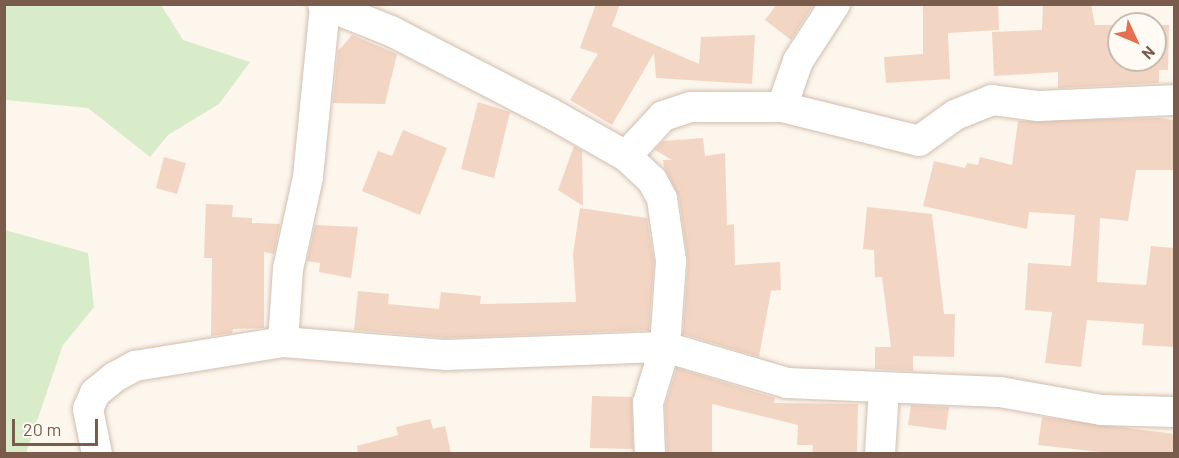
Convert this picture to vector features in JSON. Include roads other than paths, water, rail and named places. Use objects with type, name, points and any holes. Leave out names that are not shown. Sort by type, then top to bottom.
[{"type":"street","points":[[782,107],[798,61],[835,4]]},
{"type":"street","points":[[283,342],[288,268],[308,177],[324,6],[390,18],[626,156],[652,180],[662,200],[670,261],[665,347],[648,403],[650,453]]},
{"type":"street","points":[[626,156],[663,116],[691,107],[782,107],[919,141],[956,115],[992,100],[1037,106],[1174,100]]},
{"type":"street","points":[[97,453],[88,409],[94,393],[114,377],[135,366],[283,342],[446,355],[665,347],[787,383],[1000,392],[1101,410],[1174,412]]},
{"type":"street","points":[[880,453],[884,387]]}]
